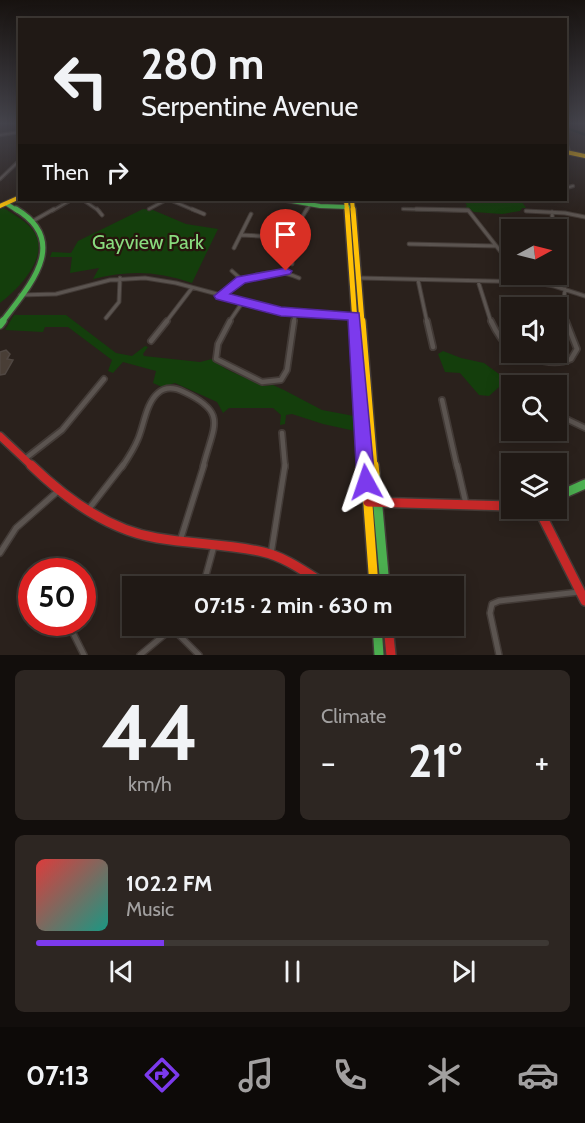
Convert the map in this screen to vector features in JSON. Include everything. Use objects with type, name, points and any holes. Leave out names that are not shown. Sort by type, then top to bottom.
[{"type":"street","points":[[0,179],[18,162]]},
{"type":"street","points":[[567,188],[573,187],[577,191]]},
{"type":"street","points":[[0,206],[18,198]]},
{"type":"street","points":[[33,221],[69,201]]},
{"type":"street","points":[[84,201],[101,212],[102,216]]},
{"type":"street","points":[[149,209],[164,201]]},
{"type":"street","points":[[172,201],[204,214]]},
{"type":"street","points":[[293,201],[310,205],[349,203],[356,278],[373,576]]},
{"type":"street","points":[[0,325],[41,262],[45,248],[42,233],[33,221],[7,204]]},
{"type":"street","points":[[292,264],[294,254],[292,238],[295,227],[310,205]]},
{"type":"street","points":[[403,210],[468,210],[501,251]]},
{"type":"street","points":[[526,211],[585,217]]},
{"type":"street","points":[[552,212],[552,219]]},
{"type":"street","points":[[234,248],[251,214]]},
{"type":"street","points":[[242,235],[292,238]]},
{"type":"street","points":[[409,244],[497,246]]},
{"type":"street","points":[[232,271],[241,279]]},
{"type":"street","points":[[220,296],[241,279],[286,271],[298,278]]},
{"type":"street","points":[[20,295],[63,293],[120,278],[152,279],[242,303],[295,313],[358,316]]},
{"type":"street","points":[[106,318],[118,302],[120,278]]},
{"type":"street","points":[[356,278],[501,282]]},
{"type":"street","points":[[418,280],[433,347]]},
{"type":"street","points":[[478,281],[502,345],[523,358],[556,363],[572,359],[577,350],[562,314],[561,306],[565,289]]},
{"type":"street","points":[[547,285],[585,296]]},
{"type":"street","points":[[151,341],[192,288]]},
{"type":"street","points":[[242,303],[220,339],[216,359],[266,383],[278,381],[286,374],[295,313]]},
{"type":"street","points":[[358,316],[384,576]]},
{"type":"street","points":[[26,458],[62,430],[104,379]]},
{"type":"street","points":[[87,511],[127,459],[156,395],[165,389],[177,389],[209,405],[214,412],[215,419],[199,484],[180,542]]},
{"type":"street","points":[[442,400],[467,505]]},
{"type":"street","points":[[567,419],[585,428]]},
{"type":"street","points":[[271,554],[279,518],[286,446],[282,433]]},
{"type":"street","points":[[0,436],[26,458],[58,491],[87,511],[124,529],[180,542],[252,549],[271,554],[311,576]]},
{"type":"street","points":[[567,492],[585,484]]},
{"type":"street","points":[[0,553],[16,528],[58,491]]},
{"type":"street","points":[[368,502],[501,506]]},
{"type":"street","points":[[544,519],[585,601]]},
{"type":"street","points":[[206,576],[214,546]]},
{"type":"street","points":[[499,655],[490,613],[492,604],[499,601],[580,592]]},
{"type":"street","points":[[74,636],[84,655]]},
{"type":"street","points":[[140,655],[162,636]]},
{"type":"street","points":[[181,636],[199,655]]},
{"type":"street","points":[[378,636],[379,655]]},
{"type":"street","points":[[389,636],[391,655]]},
{"type":"green space","points":[[464,201],[522,201],[526,208],[502,214],[474,212],[465,207],[467,206]]},
{"type":"green space","points":[[4,208],[31,228],[37,238],[39,248],[31,270],[24,280],[0,303],[0,209]]},
{"type":"green space","name":"Gayview Park","points":[[143,209],[153,210],[186,224],[218,229],[192,283],[167,276],[143,273],[119,274],[93,279],[99,268],[70,273],[72,257],[50,257],[52,252],[71,253],[78,241]]},
{"type":"green space","points":[[14,315],[66,315],[116,353],[132,356],[145,346],[148,347],[144,356],[200,362],[212,359],[226,369],[263,386],[273,385],[322,410],[354,416],[355,431],[292,414],[286,415],[285,424],[280,425],[281,415],[273,408],[229,408],[223,413],[217,402],[175,383],[162,387],[153,383],[156,371],[123,362],[113,373],[108,371],[112,360],[68,327],[45,327],[43,332],[5,330]]},
{"type":"green space","points":[[443,351],[484,363],[501,376],[501,385],[489,396],[479,395],[460,373],[445,372],[438,354]]},
{"type":"building","points":[[6,350],[10,354],[7,359],[13,360],[5,374],[0,375],[0,352]]},
{"type":"traffic: fast","points":[[292,201],[320,206],[348,207]]},
{"type":"traffic: fast","points":[[0,325],[32,280],[42,254],[43,241],[40,230],[34,222],[7,204]]},
{"type":"traffic: fast","points":[[375,474],[384,576]]},
{"type":"traffic: fast","points":[[567,492],[585,484]]},
{"type":"traffic: fast","points":[[378,636],[379,655]]},
{"type":"traffic: slow","points":[[578,155],[585,156]]},
{"type":"traffic: slow","points":[[0,206],[18,198]]},
{"type":"traffic: slow","points":[[346,201],[373,576]]},
{"type":"traffic: slow","points":[[352,201],[375,474]]},
{"type":"traffic: jam","points":[[0,436],[58,491],[98,517],[124,529],[155,538],[264,552],[290,563],[311,576]]},
{"type":"traffic: jam","points":[[368,502],[501,506]]},
{"type":"traffic: jam","points":[[544,519],[585,601]]},
{"type":"traffic: jam","points":[[389,636],[391,655]]},
{"type":"route","points":[[286,271],[241,279],[220,296],[267,309],[315,315],[355,316],[366,482]]}]
